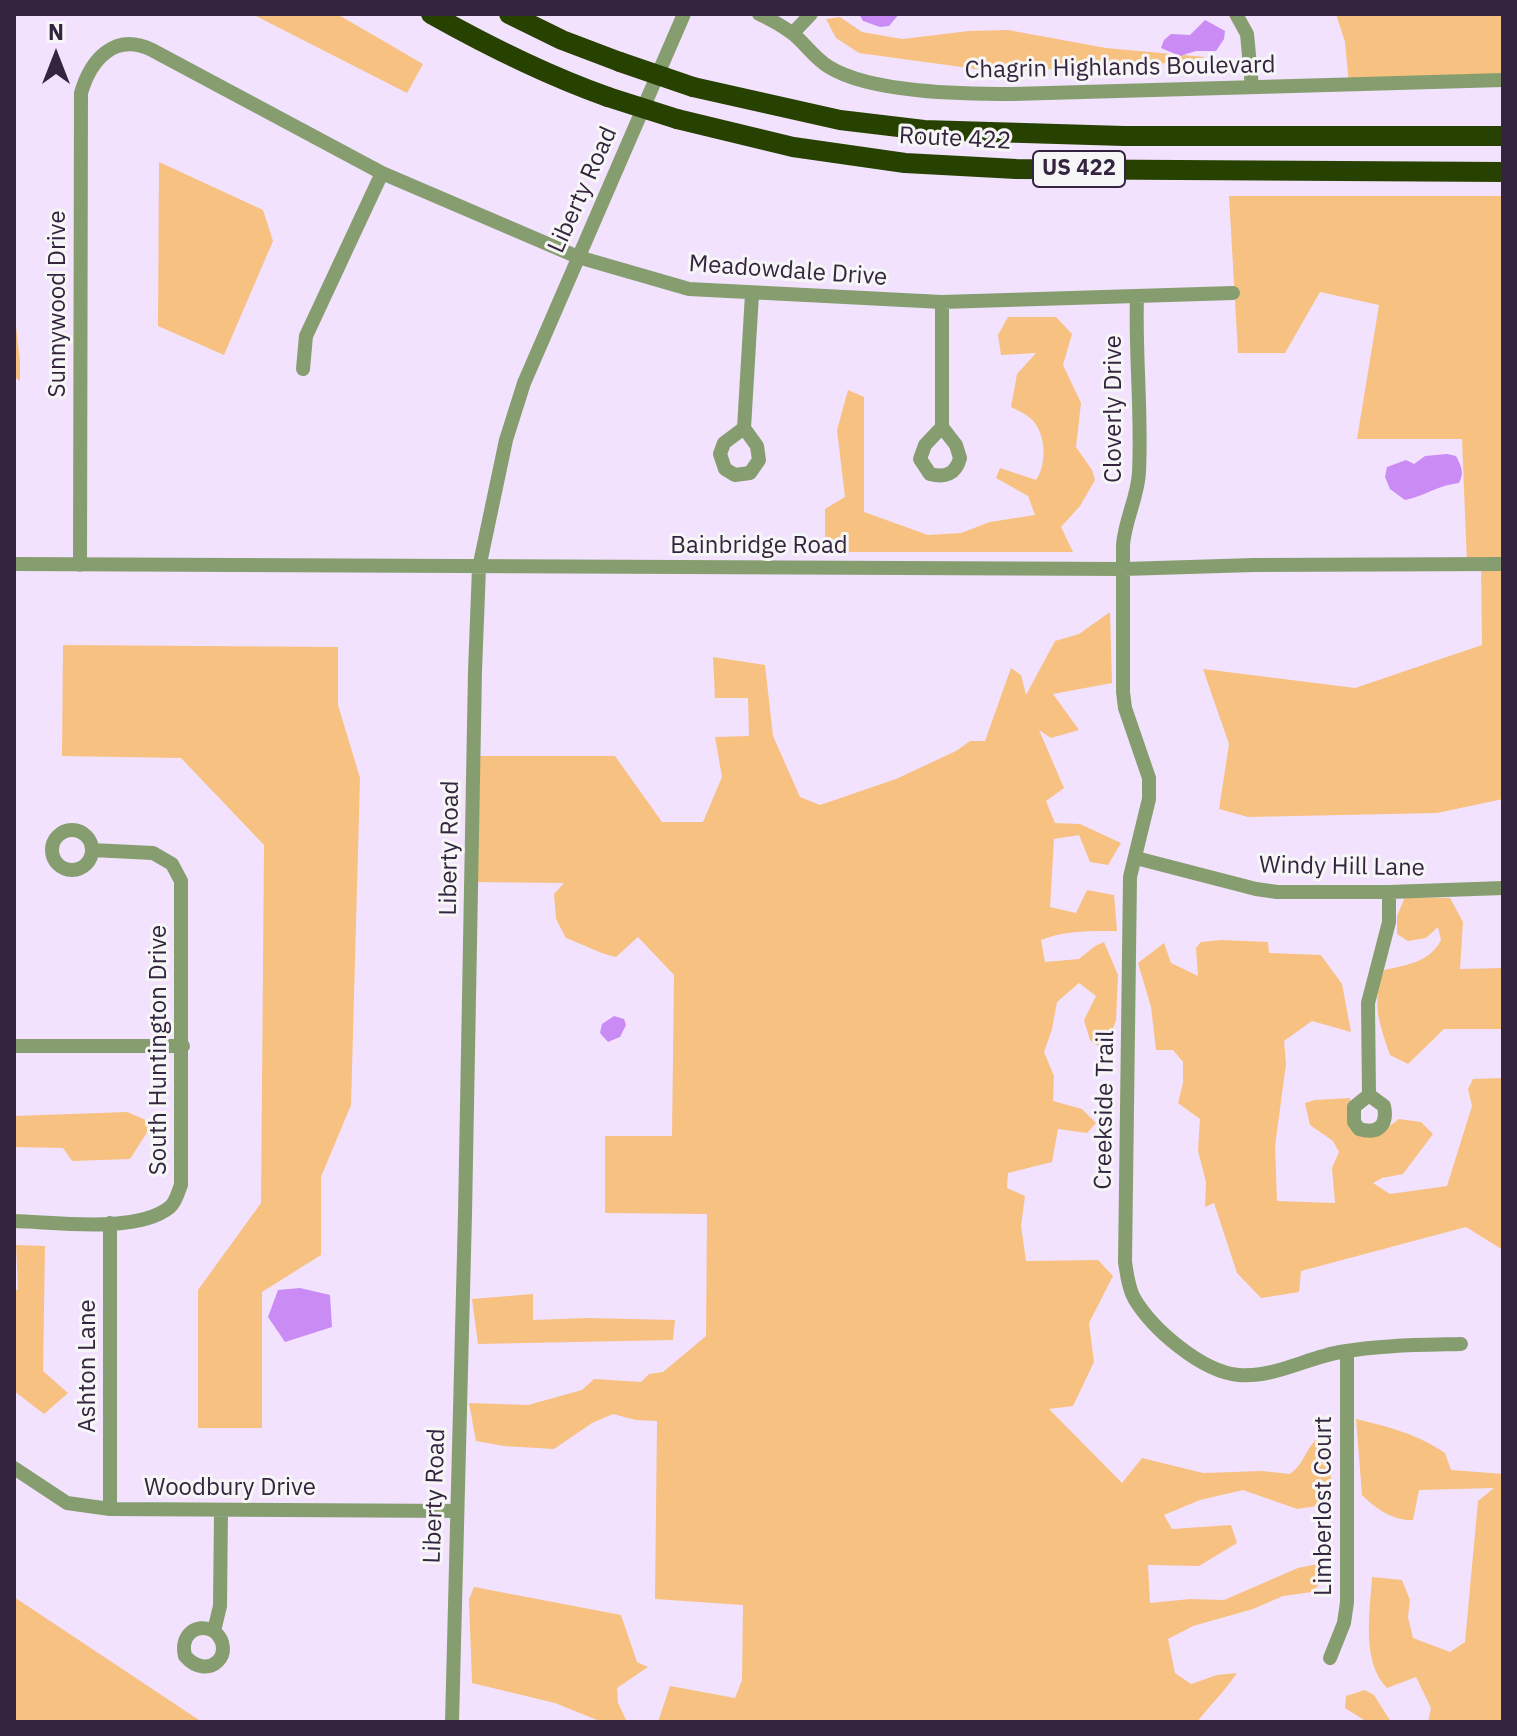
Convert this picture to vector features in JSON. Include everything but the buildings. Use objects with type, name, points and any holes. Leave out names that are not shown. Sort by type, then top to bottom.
[{"type":"highway","name":"Route 422","points":[[431,14],[565,82],[677,119],[793,147],[905,163],[1016,169],[1503,172]]},
{"type":"highway","name":"Route 422","points":[[509,14],[562,40],[693,87],[840,120],[924,130],[1124,136],[1503,136]]},
{"type":"street","name":"Liberty Road","points":[[452,1722],[479,568],[516,407],[684,14]]},
{"type":"street","name":"Chagrin Highlands Boulevard","points":[[759,14],[793,33],[827,66],[842,73],[921,90],[963,94],[1503,80]]},
{"type":"street","points":[[793,33],[811,14]]},
{"type":"street","points":[[1236,14],[1247,34],[1252,87]]},
{"type":"street","name":"Meadowdale Drive","points":[[106,52],[124,43],[138,43],[382,173],[578,257],[689,289],[942,302],[1233,293]]},
{"type":"street","name":"Sunnywood Drive","points":[[80,565],[81,93],[88,70],[106,52]]},
{"type":"street","points":[[303,369],[306,336],[382,173]]},
{"type":"street","points":[[744,428],[752,294]]},
{"type":"street","name":"Cloverly Drive","points":[[1124,569],[1124,527],[1134,502],[1139,471],[1137,296]]},
{"type":"street","points":[[942,302],[942,427]]},
{"type":"street","name":"Bainbridge Road","points":[[14,564],[1124,569],[1503,564]]},
{"type":"street","name":"Creekside Trail","points":[[1124,569],[1124,700],[1149,778],[1149,799],[1130,877],[1125,1262],[1133,1296],[1147,1315],[1190,1356],[1211,1367],[1239,1375],[1267,1373],[1347,1351],[1386,1345],[1461,1344]]},
{"type":"street","name":"South Huntington Drive","points":[[14,1221],[110,1223],[149,1219],[173,1205],[181,1185],[181,881],[172,864],[153,853],[92,850]]},
{"type":"street","name":"Windy Hill Lane","points":[[1136,858],[1277,892],[1503,888]]},
{"type":"street","points":[[1369,1095],[1368,1003],[1389,922],[1389,892]]},
{"type":"street","points":[[14,1046],[183,1046]]},
{"type":"street","name":"Ashton Lane","points":[[110,1223],[110,1509]]},
{"type":"street","name":"Limberlost Court","points":[[1330,1658],[1344,1623],[1347,1602],[1347,1351]]},
{"type":"street","name":"Woodbury Drive","points":[[14,1468],[67,1503],[110,1509],[457,1511]]},
{"type":"street","points":[[214,1631],[220,1606],[221,1511]]},
{"type":"shaded area","points":[[252,14],[337,14],[423,64],[407,93]]},
{"type":"shaded area","points":[[859,14],[899,14],[889,26],[880,27],[863,21]]},
{"type":"shaded area","points":[[1336,14],[1503,14],[1503,80],[1349,84],[1345,42]]},
{"type":"shaded area","points":[[840,17],[862,32],[902,39],[1008,30],[1106,48],[1205,57],[1189,62],[998,72],[859,53],[836,38],[826,19]]},
{"type":"shaded area","points":[[1205,20],[1225,31],[1216,51],[1196,51],[1180,56],[1161,48],[1171,34],[1190,35]]},
{"type":"shaded area","points":[[159,162],[263,210],[273,241],[224,355],[158,326]]},
{"type":"shaded area","points":[[1229,196],[1503,196],[1503,799],[1437,813],[1248,817],[1219,809],[1229,744],[1203,669],[1355,688],[1482,645],[1481,564],[1467,564],[1462,439],[1357,439],[1379,305],[1320,292],[1285,353],[1238,353]]},
{"type":"shaded area","points":[[14,309],[20,361],[20,381],[14,377]]},
{"type":"shaded area","points":[[1008,317],[1056,317],[1072,334],[1063,365],[1081,403],[1076,447],[1095,480],[1080,506],[1061,527],[1073,552],[825,552],[825,509],[845,497],[837,430],[848,390],[864,397],[864,512],[928,535],[961,533],[990,522],[1035,515],[1028,496],[996,478],[1000,468],[1036,480],[1044,456],[1042,438],[1035,423],[1011,407],[1017,374],[1036,353],[1001,355],[998,335]]},
{"type":"shaded area","points":[[1425,456],[1456,456],[1461,466],[1459,483],[1405,500],[1390,489],[1385,477],[1387,467],[1406,460],[1414,464]]},
{"type":"shaded area","points":[[1110,612],[1112,683],[1053,694],[1079,730],[1051,738],[1039,730],[1064,788],[1046,801],[1055,823],[1080,824],[1121,843],[1108,865],[1090,862],[1079,835],[1054,839],[1050,907],[1076,913],[1087,890],[1114,895],[1117,931],[1069,933],[1041,940],[1045,962],[1079,959],[1104,942],[1118,975],[1116,1020],[1105,1051],[1090,1040],[1084,1020],[1096,996],[1079,983],[1057,1002],[1044,1052],[1054,1076],[1053,1101],[1082,1109],[1096,1123],[1087,1133],[1058,1129],[1052,1162],[1008,1173],[1007,1188],[1025,1196],[1021,1226],[1026,1261],[1098,1260],[1113,1276],[1089,1323],[1094,1362],[1073,1406],[1049,1409],[1122,1483],[1142,1458],[1203,1473],[1262,1471],[1290,1474],[1318,1438],[1329,1446],[1331,1481],[1329,1496],[1317,1506],[1297,1509],[1243,1490],[1200,1500],[1164,1515],[1172,1529],[1231,1525],[1237,1543],[1199,1566],[1148,1565],[1150,1603],[1224,1600],[1298,1568],[1323,1563],[1325,1578],[1312,1592],[1283,1596],[1253,1609],[1193,1626],[1168,1639],[1175,1673],[1191,1684],[1217,1675],[1237,1673],[1197,1722],[658,1722],[670,1686],[735,1698],[742,1680],[743,1605],[655,1599],[657,1421],[613,1414],[592,1423],[554,1449],[504,1446],[476,1441],[469,1403],[528,1405],[582,1390],[594,1379],[641,1382],[649,1374],[663,1372],[706,1336],[707,1214],[605,1213],[605,1136],[672,1136],[674,975],[638,937],[616,957],[566,938],[556,919],[554,894],[564,883],[471,882],[473,756],[615,756],[662,822],[703,822],[722,777],[715,737],[749,736],[748,698],[715,698],[713,657],[765,665],[773,736],[800,797],[820,805],[896,779],[956,751],[970,741],[985,741],[1011,668],[1021,675],[1026,695],[1055,641],[1079,634]]},
{"type":"shaded area","points":[[63,645],[338,647],[338,705],[360,778],[351,1105],[321,1177],[321,1255],[262,1292],[262,1428],[198,1428],[198,1290],[261,1203],[264,845],[181,758],[62,756]]},
{"type":"shaded area","points":[[1405,897],[1450,898],[1463,922],[1460,969],[1503,968],[1503,1029],[1444,1029],[1408,1064],[1390,1055],[1378,1013],[1380,982],[1384,970],[1424,958],[1441,940],[1438,927],[1426,938],[1408,941],[1397,934],[1397,916]]},
{"type":"shaded area","points":[[1201,942],[1268,942],[1269,953],[1321,955],[1342,984],[1351,1032],[1312,1021],[1284,1041],[1286,1064],[1275,1146],[1277,1201],[1335,1203],[1332,1168],[1339,1152],[1333,1141],[1310,1125],[1305,1103],[1350,1098],[1353,1133],[1376,1136],[1399,1119],[1421,1122],[1433,1134],[1403,1174],[1373,1183],[1390,1194],[1447,1186],[1472,1106],[1468,1089],[1473,1079],[1503,1078],[1503,1250],[1466,1227],[1301,1271],[1299,1292],[1261,1298],[1237,1273],[1214,1203],[1205,1207],[1206,1182],[1198,1151],[1200,1119],[1178,1103],[1183,1083],[1183,1062],[1173,1050],[1156,1050],[1151,1007],[1138,963],[1164,943],[1171,963],[1198,976],[1196,948]]},
{"type":"shaded area","points":[[614,1016],[624,1019],[626,1025],[620,1037],[608,1042],[600,1033],[602,1024]]},
{"type":"shaded area","points":[[127,1112],[153,1123],[130,1159],[72,1161],[63,1148],[14,1147],[14,1116]]},
{"type":"shaded area","points":[[16,1245],[45,1246],[43,1371],[68,1393],[44,1414],[14,1391],[14,1290],[18,1290]]},
{"type":"shaded area","points":[[300,1288],[330,1295],[332,1327],[285,1342],[268,1317],[278,1290]]},
{"type":"shaded area","points":[[533,1294],[533,1320],[675,1320],[673,1340],[478,1344],[472,1299]]},
{"type":"shaded area","points":[[1356,1419],[1402,1432],[1434,1446],[1445,1453],[1451,1470],[1503,1474],[1503,1722],[1428,1722],[1431,1708],[1416,1677],[1387,1688],[1373,1665],[1369,1636],[1372,1577],[1402,1580],[1410,1600],[1408,1617],[1413,1638],[1450,1652],[1465,1642],[1478,1501],[1494,1488],[1419,1490],[1413,1520],[1385,1513],[1362,1495]]},
{"type":"shaded area","points":[[474,1587],[621,1615],[637,1662],[648,1667],[617,1688],[618,1703],[627,1722],[602,1722],[555,1703],[472,1683],[469,1599]]},
{"type":"shaded area","points":[[14,1597],[202,1722],[14,1722]]},
{"type":"shaded area","points":[[1365,1690],[1374,1695],[1391,1722],[1367,1722],[1345,1708],[1346,1696]]}]
